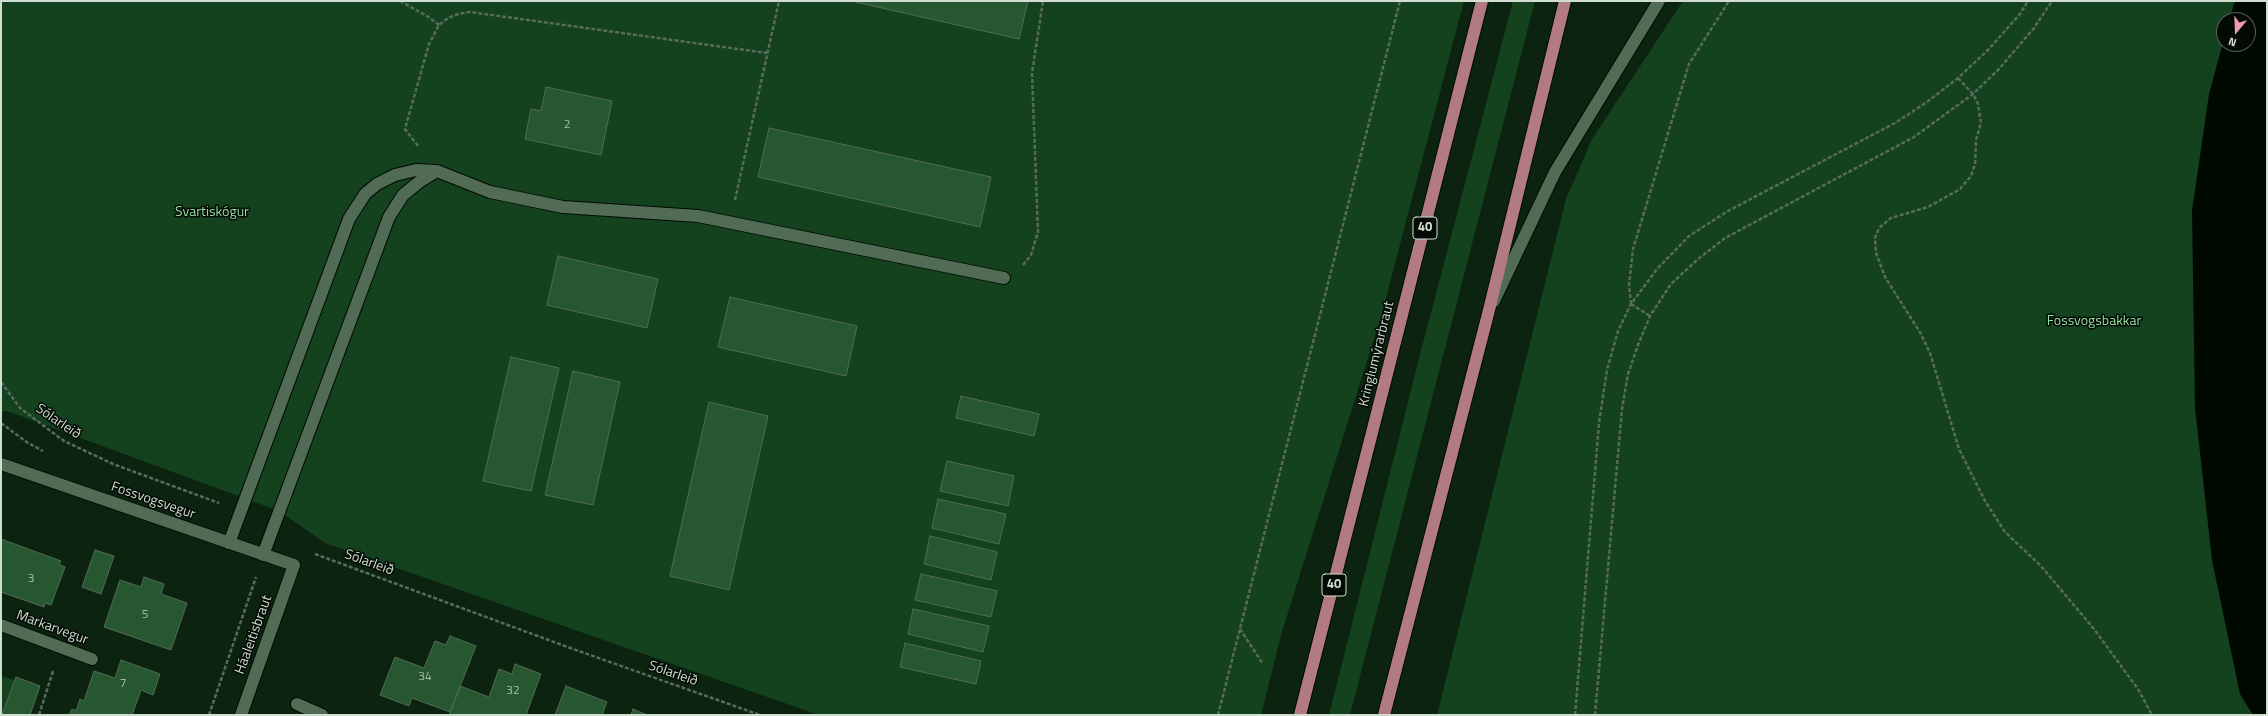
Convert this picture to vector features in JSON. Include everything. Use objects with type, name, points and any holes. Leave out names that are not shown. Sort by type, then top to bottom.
[{"type":"main road","name":"Kringlumýrarbraut","points":[[1300,715],[1482,1]]},
{"type":"main road","points":[[1384,715],[1488,314],[1565,1]]},
{"type":"street","points":[[1488,314],[1555,172],[1659,1]]},
{"type":"street","points":[[229,543],[349,219],[356,206],[377,184],[395,175],[416,170],[436,171],[490,192],[563,207],[698,216],[1004,278]]},
{"type":"street","points":[[263,555],[389,217],[403,195],[436,171]]},
{"type":"street","name":"Fossvogsvegur","points":[[1,464],[294,565]]},
{"type":"street","name":"Háaleitisbraut","points":[[242,715],[294,565]]},
{"type":"street","name":"Markarvegur","points":[[1,625],[92,659]]},
{"type":"street","points":[[297,704],[322,715]]},
{"type":"path","points":[[400,1],[414,8],[439,26]]},
{"type":"path","points":[[731,222],[779,1]]},
{"type":"path","points":[[1004,278],[1015,273],[1032,255],[1038,232],[1032,73],[1043,1]]},
{"type":"path","points":[[1218,715],[1400,1]]},
{"type":"path","points":[[1631,304],[1629,285],[1633,249],[1690,64],[1729,1]]},
{"type":"path","points":[[1575,715],[1600,416],[1607,370],[1618,331],[1631,304],[1657,269],[1689,236],[1728,211],[1895,123],[1927,102],[1958,78],[1988,50],[2020,14],[2028,1]]},
{"type":"path","points":[[1595,715],[1622,409],[1628,374],[1650,316],[1671,284],[1697,260],[1725,238],[1914,137],[1973,94],[1999,69],[2034,28],[2052,1]]},
{"type":"path","points":[[436,171],[405,129],[429,44],[439,26],[448,18],[470,12],[767,53]]},
{"type":"path","points":[[1958,78],[1973,94],[1978,104],[1981,123],[1976,140],[1976,164],[1971,176],[1960,189],[1928,207],[1891,218],[1879,228],[1875,238],[1876,253],[1885,277],[1921,334],[1930,353],[1959,449],[1985,501],[2005,532],[2041,566],[2094,629],[2138,689],[2152,715]]},
{"type":"path","points":[[1631,304],[1650,316]]},
{"type":"path","name":"Sólarleið","points":[[1,382],[20,408],[64,441],[113,464],[241,511]]},
{"type":"path","name":"Sólarleið","points":[[312,552],[573,649],[760,715]]},
{"type":"path","points":[[208,715],[263,555]]},
{"type":"path","points":[[1240,629],[1263,664]]},
{"type":"path","points":[[39,715],[61,647]]},
{"type":"green space","name":"Svartiskógur","points":[[1,1],[1464,1],[1382,313],[1281,635],[1261,715],[819,715],[325,543],[279,511],[7,411],[1,412]]},
{"type":"green space","points":[[1513,1],[1535,1],[1350,715],[1329,715],[1418,362]]},
{"type":"green space","name":"Fossvogsbakkar","points":[[1683,1],[2267,1],[2267,715],[1437,715],[1566,199],[1592,139]]},
{"type":"green space","points":[[1,676],[15,680],[2,715],[1,715]]},
{"type":"shaded area","points":[[2235,1],[2267,1],[2267,715],[2253,715],[2240,694],[2212,560],[2195,408],[2192,211],[2209,94],[2220,52],[2256,52],[2256,12],[2232,12]]},
{"type":"building","points":[[851,1],[1028,1],[1019,39]]},
{"type":"building","points":[[546,87],[612,101],[601,155],[525,139],[531,109],[541,111]]},
{"type":"building","points":[[769,128],[991,177],[980,227],[758,177]]},
{"type":"building","points":[[558,256],[658,279],[647,328],[547,305]]},
{"type":"building","points":[[730,297],[857,326],[846,376],[718,347]]},
{"type":"building","points":[[511,357],[559,368],[531,491],[483,481]]},
{"type":"building","points":[[573,371],[620,382],[593,505],[545,495]]},
{"type":"building","points":[[961,396],[1039,414],[1034,436],[956,418]]},
{"type":"building","points":[[709,402],[768,416],[729,590],[670,576]]},
{"type":"building","points":[[947,461],[1014,476],[1008,506],[940,491]]},
{"type":"building","points":[[938,499],[1006,514],[999,544],[932,528]]},
{"type":"building","points":[[930,536],[997,552],[991,580],[924,564]]},
{"type":"building","points":[[1,539],[61,561],[59,564],[65,567],[51,605],[45,603],[44,607],[1,592]]},
{"type":"building","points":[[95,550],[114,556],[101,594],[82,587]]},
{"type":"building","points":[[921,574],[997,591],[991,617],[915,600]]},
{"type":"building","points":[[144,577],[164,584],[161,594],[187,603],[171,650],[104,627],[120,580],[141,587]]},
{"type":"building","points":[[913,609],[989,626],[983,652],[908,634]]},
{"type":"building","points":[[450,636],[476,646],[450,712],[412,698],[409,706],[380,695],[395,657],[424,668],[435,641],[446,645]]},
{"type":"building","points":[[905,643],[981,661],[976,684],[900,667]]},
{"type":"building","points":[[121,660],[160,674],[153,695],[141,690],[132,715],[69,715],[72,709],[76,711],[80,699],[84,701],[94,671],[115,678]]},
{"type":"building","points":[[515,664],[541,674],[526,715],[449,715],[460,686],[489,697],[499,669],[512,674]]},
{"type":"building","points":[[16,677],[40,686],[30,715],[2,715]]},
{"type":"building","points":[[566,686],[607,702],[602,715],[555,715]]},
{"type":"building","points":[[633,709],[647,715],[631,715]]}]
